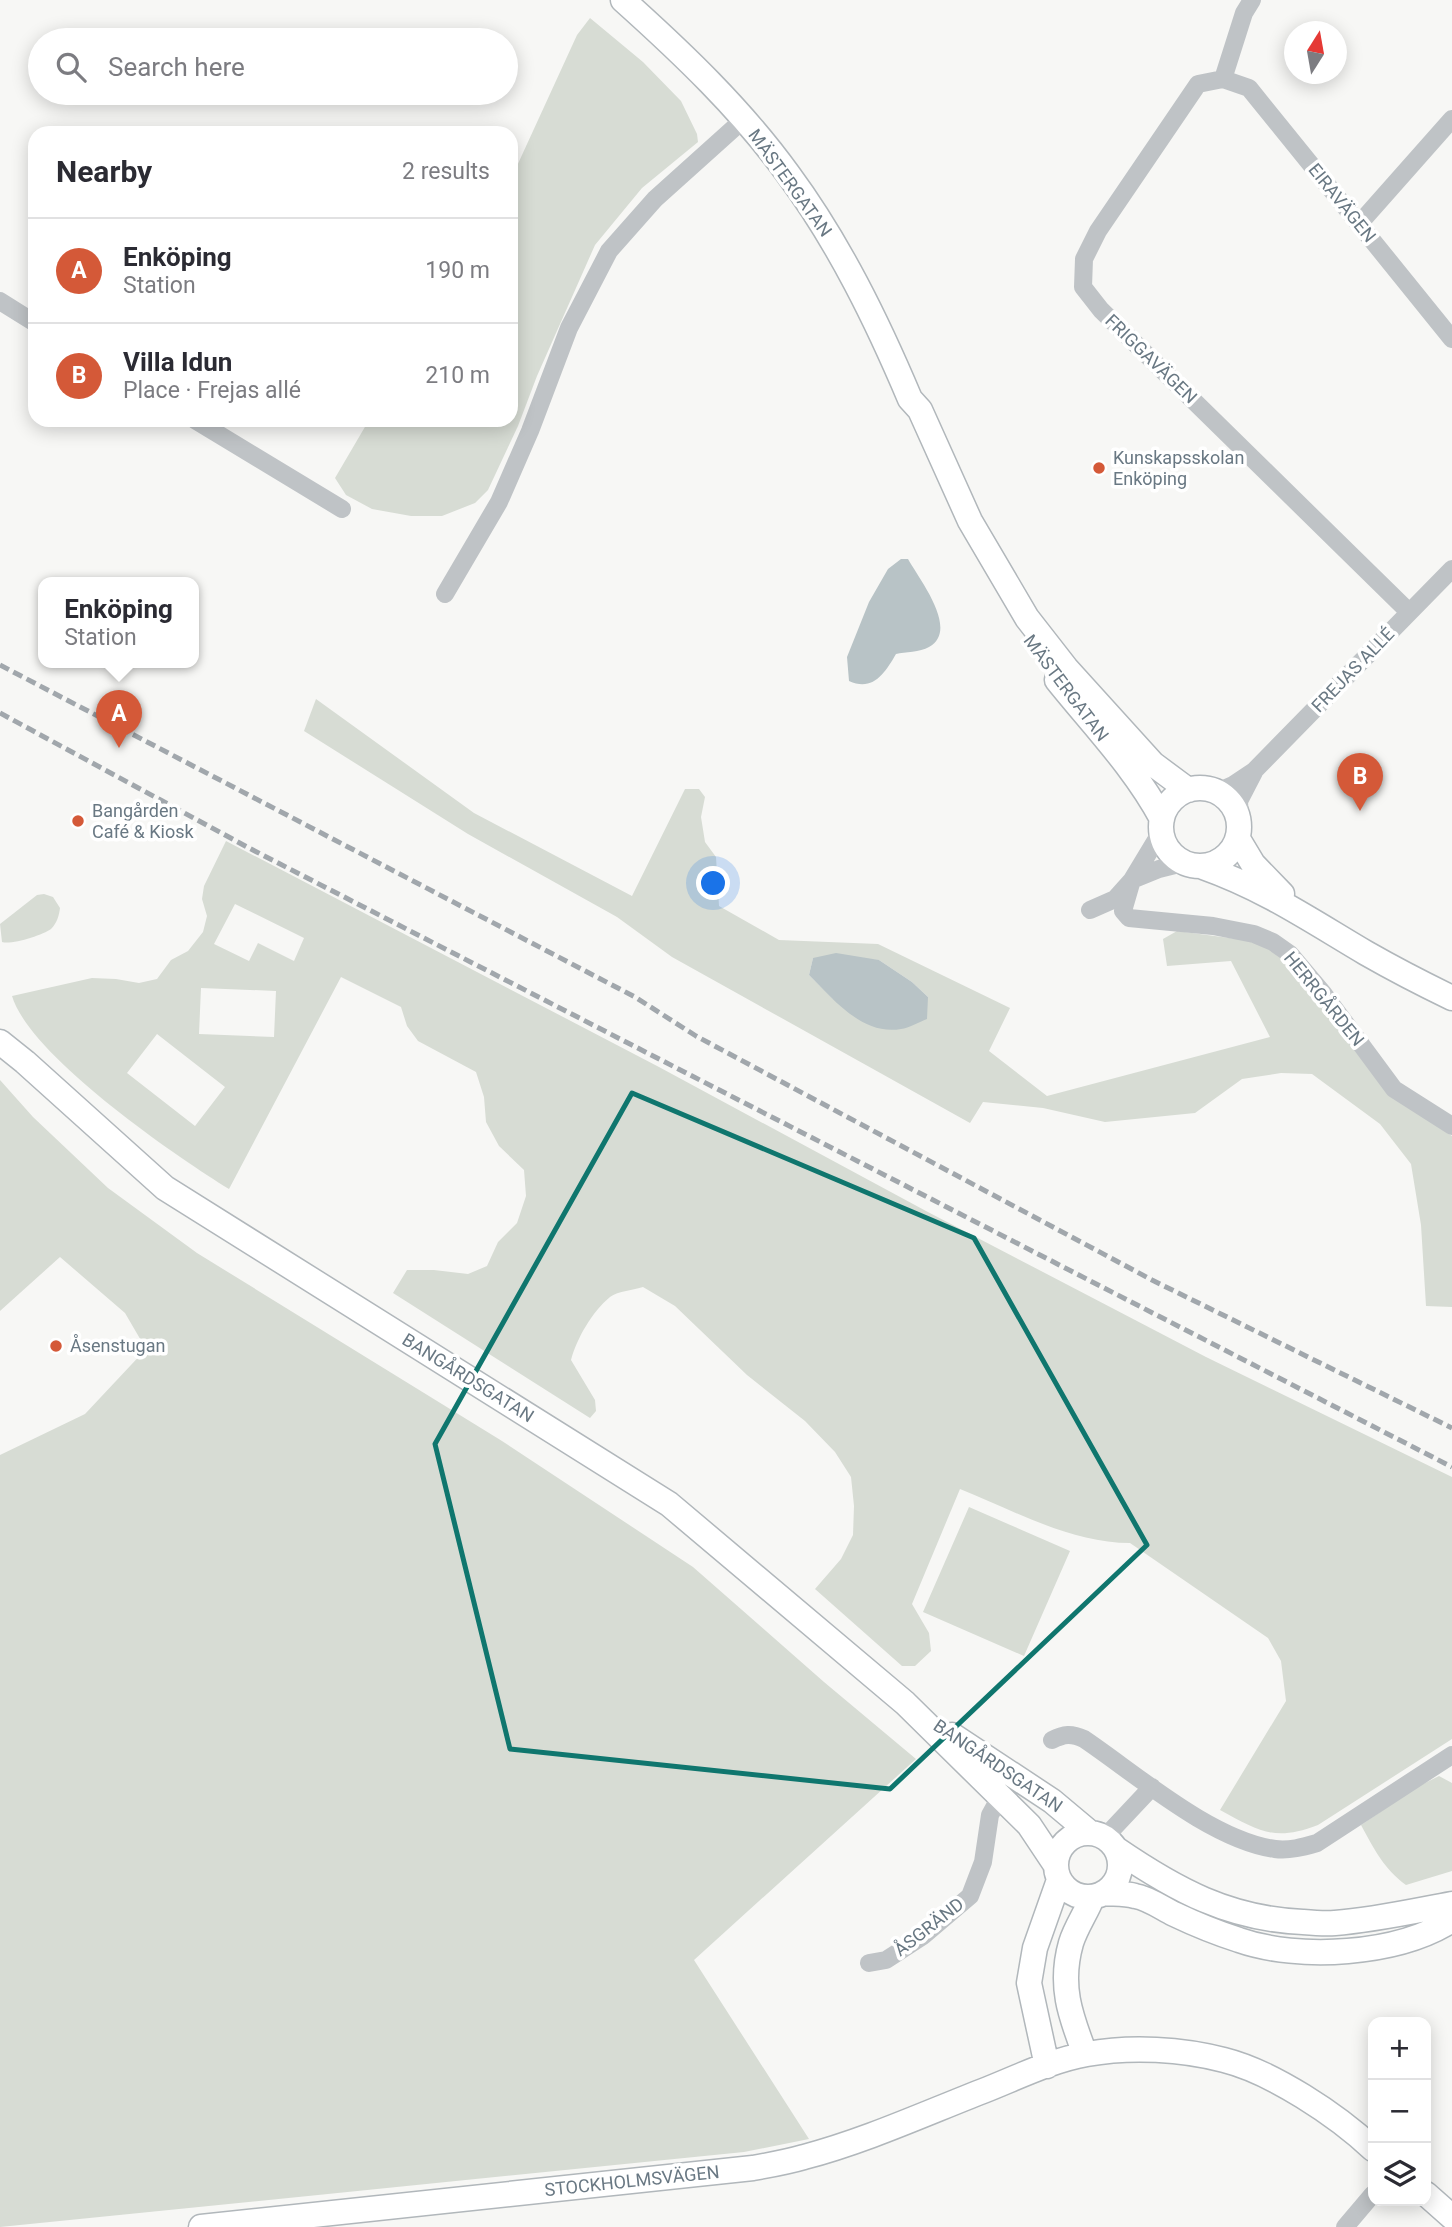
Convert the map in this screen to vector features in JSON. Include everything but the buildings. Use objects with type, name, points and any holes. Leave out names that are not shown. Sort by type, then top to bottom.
[{"type":"main road","name":"MÄSTERGATAN","points":[[623,0],[678,49],[744,120],[789,174],[830,237],[866,302],[910,399],[920,410],[970,521],[1027,618],[1066,668],[1153,764],[1188,790]]},
{"type":"main road","name":"MÄSTERGATAN","points":[[910,399],[911,414],[959,520],[1016,623],[1053,676],[1143,788],[1162,826],[1168,850],[1193,865]]},
{"type":"main road","points":[[1162,826],[1171,801],[1180,793],[1205,788],[1217,792],[1228,799],[1236,809],[1239,830],[1253,864],[1297,910]]},
{"type":"main road","points":[[1193,865],[1217,864],[1228,856],[1239,830]]},
{"type":"main road","points":[[1193,865],[1241,880],[1297,910],[1365,953],[1452,998]]},
{"type":"main road","name":"BANGÅRDSGATAN","points":[[0,1023],[25,1062]]},
{"type":"main road","name":"BANGÅRDSGATAN","points":[[0,1042],[165,1188],[669,1504],[905,1703],[1029,1825],[1057,1872]]},
{"type":"main road","name":"BANGÅRDSGATAN","points":[[905,1703],[1052,1801],[1103,1840]]},
{"type":"main road","points":[[1047,2066],[1029,1983],[1035,1948],[1057,1872],[1060,1847],[1072,1836],[1103,1840],[1152,1874],[1191,1896],[1234,1912],[1282,1922],[1334,1924],[1452,1904]]},
{"type":"main road","points":[[1085,2054],[1065,1993],[1065,1973],[1071,1942],[1097,1895],[1115,1882],[1120,1866],[1103,1840]]},
{"type":"main road","points":[[1057,1872],[1071,1892],[1137,1896],[1241,1941],[1287,1952],[1324,1953],[1385,1945],[1436,1931],[1452,1920]]},
{"type":"main road","name":"STOCKHOLMSVÄGEN","points":[[201,2227],[752,2168],[805,2157],[860,2139],[1047,2066],[1085,2054],[1116,2050],[1226,2060],[1304,2097],[1368,2145]]},
{"type":"main road","points":[[1431,2198],[1452,2217]]},
{"type":"street","points":[[1223,79],[1244,13],[1252,0]]},
{"type":"street","name":"EIRAVÄGEN","points":[[1223,79],[1249,88],[1452,339]]},
{"type":"street","name":"FRIGGAVÄGEN","points":[[1223,79],[1198,84],[1098,231],[1084,259],[1083,287],[1101,310],[1409,612]]},
{"type":"street","points":[[1359,224],[1452,119]]},
{"type":"street","points":[[445,594],[499,502],[530,431],[569,328],[609,251],[654,199],[744,120]]},
{"type":"street","points":[[0,301],[28,319]]},
{"type":"street","points":[[207,427],[342,509]]},
{"type":"street","name":"FREJAS ALLÉ","points":[[1217,792],[1254,771],[1452,569]]},
{"type":"street","name":"FREJAS ALLÉ","points":[[1239,830],[1240,801],[1254,771]]},
{"type":"street","points":[[1090,910],[1115,899],[1132,880],[1162,826]]},
{"type":"street","points":[[1132,880],[1159,869],[1193,865]]},
{"type":"street","name":"HERRGÅRDEN","points":[[1132,880],[1123,911],[1135,921],[1213,926],[1254,934],[1273,942],[1290,954],[1323,993],[1394,1089],[1452,1126]]},
{"type":"street","points":[[1052,1740],[1062,1734],[1073,1734],[1084,1739],[1175,1804],[1230,1833],[1255,1844],[1276,1849],[1295,1849],[1317,1843],[1452,1755]]},
{"type":"street","points":[[1103,1840],[1152,1787]]},
{"type":"street","name":"ÅSGRÄND","points":[[869,1963],[886,1960],[923,1936],[970,1895],[983,1862],[990,1815],[1000,1797]]},
{"type":"street","points":[[1345,2227],[1368,2200]]},
{"type":"highlighted area","points":[[632,1093],[974,1238],[1147,1545],[890,1789],[510,1749],[435,1444]]},
{"type":"shaded area","points":[[590,18],[643,62],[681,101],[697,134],[698,142],[642,188],[595,245],[518,426],[518,164],[577,35]]},
{"type":"shaded area","points":[[365,427],[518,427],[488,490],[475,503],[442,516],[411,516],[372,509],[346,495],[335,478]]},
{"type":"shaded area","points":[[901,559],[908,559],[934,604],[939,617],[937,639],[925,649],[896,654],[883,674],[872,682],[857,684],[849,681],[847,657],[869,602],[888,569]]},
{"type":"shaded area","points":[[316,699],[474,813],[632,896],[685,789],[699,789],[705,797],[701,817],[705,842],[716,857],[719,906],[779,940],[878,944],[1010,1008],[989,1051],[1047,1096],[1270,1037],[1231,961],[1167,966],[1163,939],[1177,931],[1252,941],[1269,949],[1284,960],[1390,1095],[1452,1136],[1452,1307],[1426,1306],[1421,1225],[1411,1164],[1380,1124],[1312,1074],[1281,1073],[1242,1079],[1195,1113],[1105,1122],[1043,1108],[983,1102],[970,1123],[672,957],[617,917],[468,834],[304,731]],"holes":[[[813,958],[879,960],[912,982],[928,997],[833,999],[809,975]]]},
{"type":"shaded area","points":[[226,841],[1206,1357],[1452,1477],[1452,1739],[1318,1825],[1290,1833],[1278,1833],[1246,1824],[1220,1810],[1286,1701],[1281,1661],[1268,1638],[1130,1543],[1108,1542],[1065,1532],[960,1489],[912,1604],[929,1633],[931,1651],[915,1666],[902,1666],[815,1589],[841,1559],[853,1535],[851,1477],[835,1452],[805,1421],[747,1375],[675,1306],[643,1287],[613,1295],[591,1318],[581,1334],[571,1360],[595,1400],[596,1411],[590,1418],[393,1293],[407,1270],[468,1274],[487,1266],[498,1242],[517,1223],[526,1196],[524,1170],[499,1146],[486,1122],[484,1097],[476,1072],[418,1041],[407,1026],[401,1007],[341,977],[229,1189],[141,1129],[74,1074],[46,1047],[24,1020],[12,996],[92,978],[139,983],[157,979],[171,960],[188,951],[203,932],[207,916],[202,899],[204,886]],"holes":[[[235,904],[304,938],[294,961],[258,943],[249,961],[214,944]],[[201,988],[276,991],[274,1037],[199,1034]],[[157,1034],[225,1087],[195,1126],[127,1073]]]},
{"type":"shaded area","points":[[37,895],[53,897],[60,908],[53,927],[27,939],[2,942],[0,924]]},
{"type":"shaded area","points":[[836,953],[879,960],[912,982],[928,997],[927,1019],[904,1028],[887,1030],[874,1027],[850,1014],[809,975],[813,958]]},
{"type":"shaded area","points":[[0,1080],[33,1117],[108,1188],[197,1253],[502,1441],[693,1567],[916,1759],[694,1960],[809,2139],[744,2152],[0,2227],[0,1455],[85,1414],[146,1349],[125,1313],[60,1257],[0,1311]]},
{"type":"shaded area","points":[[969,1507],[1070,1551],[1024,1656],[923,1612]]},
{"type":"shaded area","points":[[1439,1776],[1452,1783],[1452,1871],[1406,1885],[1386,1865],[1361,1825],[1417,1787]]},
{"type":"railway","points":[[0,665],[635,997],[696,1036],[1152,1280],[1452,1428]]},
{"type":"railway","points":[[0,713],[249,848],[1452,1467]]},
{"type":"place","name":"Kunskapsskolan Enköping","points":[[1099,468]]},
{"type":"place","name":"Enköping","points":[[119,748]]},
{"type":"place","name":"Villa Idun","points":[[1360,811]]},
{"type":"place","name":"Bangården Café & Kiosk","points":[[78,821]]},
{"type":"place","name":"Åsenstugan","points":[[56,1346]]}]
